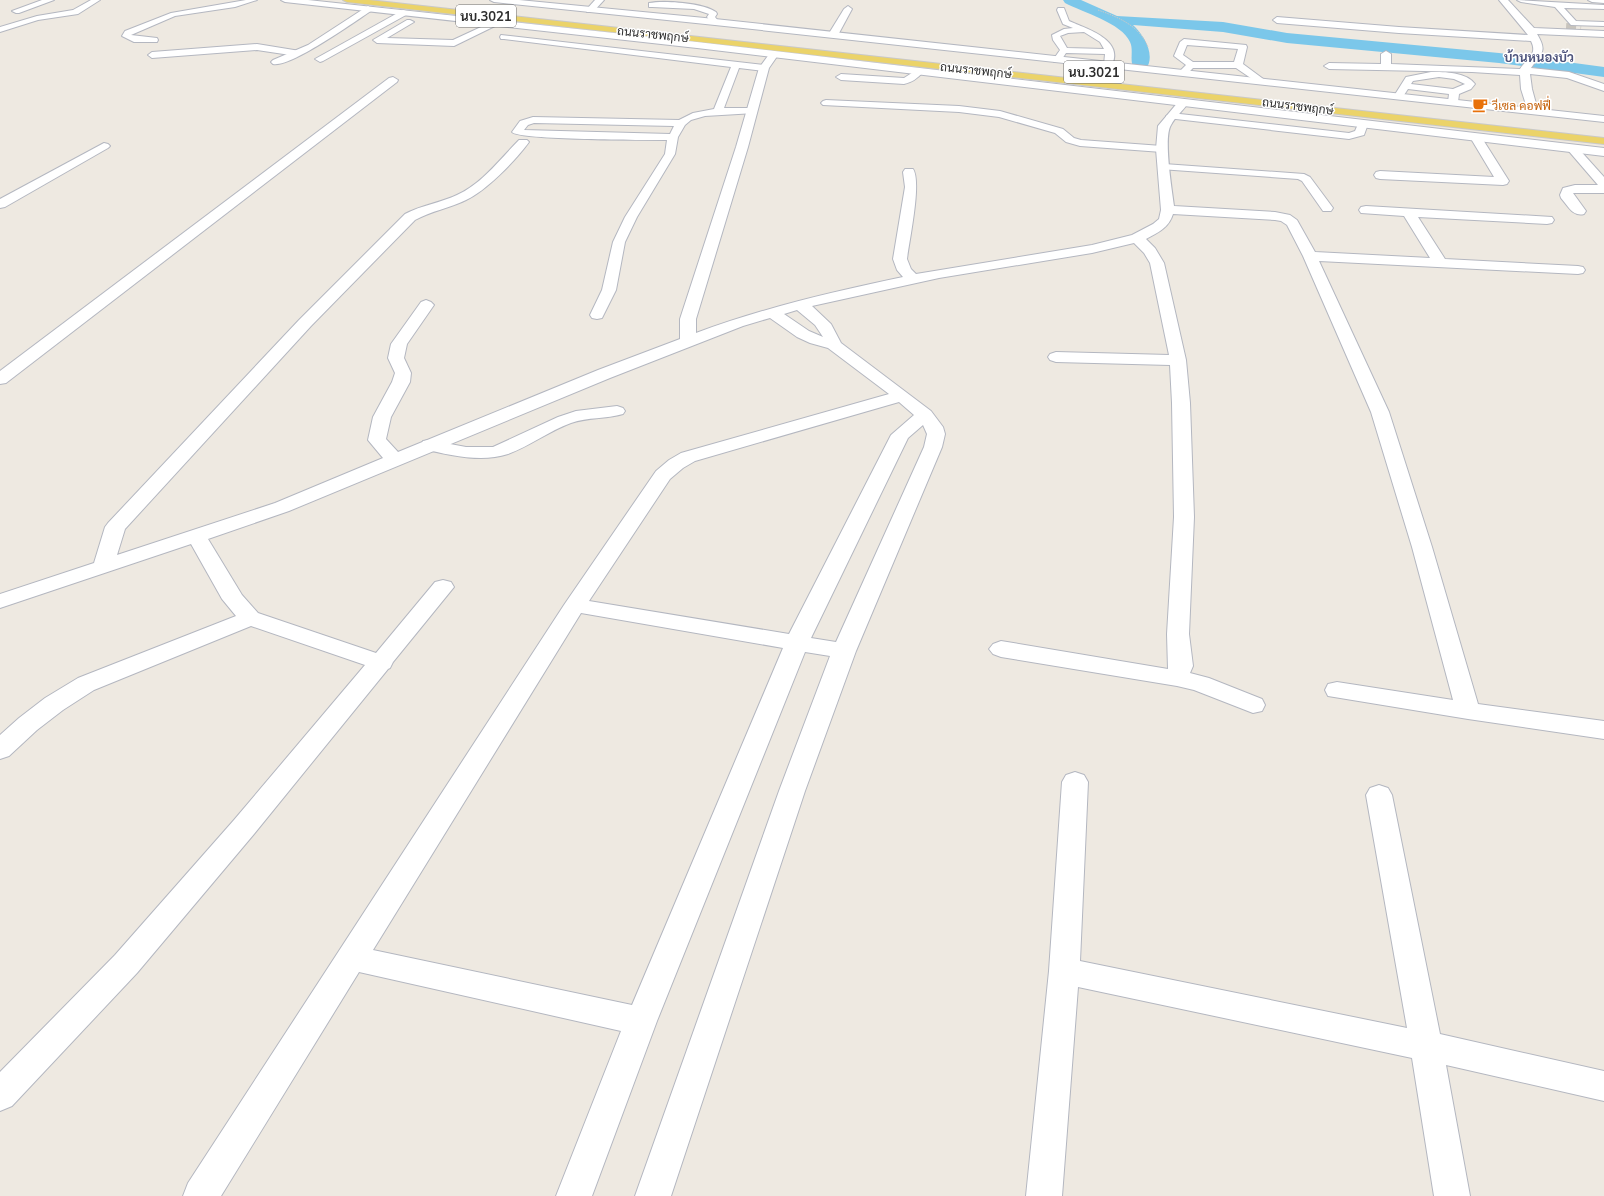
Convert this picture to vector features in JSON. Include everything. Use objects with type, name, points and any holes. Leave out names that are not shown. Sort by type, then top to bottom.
[{"type":"main road","name":"ถนนราชพฤกษ์","points":[[347,0],[1604,141]]},
{"type":"main road","name":"ถนนราชพฤกษ์","points":[[587,13],[807,40],[1604,129]]},
{"type":"street","points":[[285,0],[697,46]]},
{"type":"street","points":[[587,13],[600,0]]},
{"type":"street","points":[[1503,0],[1532,34],[1539,47],[1537,56],[1525,69]]},
{"type":"street","points":[[1592,0],[1604,1]]},
{"type":"street","name":"ถนนราชพฤกษ์","points":[[493,3],[587,13],[715,22],[1399,96],[1454,97],[1533,111],[1604,119]]},
{"type":"street","points":[[276,62],[320,41],[368,9]]},
{"type":"street","points":[[833,35],[848,9]]},
{"type":"street","points":[[320,59],[403,13]]},
{"type":"street","points":[[1277,20],[1399,30],[1532,34],[1566,28]]},
{"type":"street","points":[[1581,29],[1600,32]]},
{"type":"street","points":[[625,32],[697,46]]},
{"type":"street","points":[[1458,37],[1600,32]]},
{"type":"street","points":[[1600,32],[1604,44]]},
{"type":"street","name":"ถนนราชพฤกษ์","points":[[697,46],[1604,152]]},
{"type":"street","points":[[1386,54],[1386,67]]},
{"type":"street","points":[[688,341],[688,319],[764,68],[773,55]]},
{"type":"street","points":[[1329,66],[1435,69],[1525,69],[1569,75],[1604,88]]},
{"type":"street","points":[[1525,69],[1533,111]]},
{"type":"street","points":[[0,379],[393,80]]},
{"type":"street","points":[[0,601],[282,507],[429,445],[688,341],[716,330],[772,312],[913,280],[1092,249],[1137,238],[1158,227],[1165,220],[1168,210],[1162,149],[1164,126],[1183,103]]},
{"type":"street","points":[[1380,175],[1503,181],[1476,137]]},
{"type":"street","points":[[103,567],[115,527],[305,323],[410,217],[425,209],[469,194],[486,180],[523,142]]},
{"type":"street","points":[[0,204],[104,146]]},
{"type":"street","points":[[1573,149],[1604,184]]},
{"type":"street","points":[[909,172],[911,187],[900,260],[904,270],[913,280]]},
{"type":"street","points":[[1579,211],[1566,195],[1566,191],[1575,189],[1604,189]]},
{"type":"street","points":[[1168,210],[1275,216],[1285,218],[1292,223],[1310,256],[1380,412],[1422,547],[1468,711]]},
{"type":"street","points":[[1366,210],[1547,220]]},
{"type":"street","points":[[1409,213],[1440,262]]},
{"type":"street","points":[[1137,238],[1150,251],[1157,263],[1178,360],[1184,480],[1184,517],[1178,634],[1181,666],[1178,678]]},
{"type":"street","points":[[1310,256],[1578,270]]},
{"type":"street","points":[[395,460],[377,440],[379,428],[382,417],[401,382],[403,373],[396,358],[399,344],[426,305]]},
{"type":"street","points":[[800,305],[828,330],[834,345]]},
{"type":"street","points":[[653,1196],[792,791],[844,651],[933,447],[936,434],[934,427],[925,415],[834,345],[816,340],[803,334],[772,312]]},
{"type":"street","points":[[1056,357],[1178,360]]},
{"type":"street","points":[[201,1196],[575,604],[663,475],[676,464],[688,457],[902,396]]},
{"type":"street","points":[[574,1196],[641,1021],[797,642],[900,435],[925,415]]},
{"type":"street","points":[[196,536],[233,598],[250,618],[382,663]]},
{"type":"street","points":[[0,1095],[126,964],[382,663],[443,588]]},
{"type":"street","points":[[575,604],[844,651]]},
{"type":"street","points":[[0,750],[28,724],[54,704],[86,684],[250,618]]},
{"type":"street","points":[[1001,649],[1178,678],[1201,684],[1253,705]]},
{"type":"street","points":[[1337,690],[1468,711],[1604,730]]},
{"type":"street","points":[[1044,1196],[1064,971],[1075,782]]},
{"type":"street","points":[[1379,795],[1426,1046],[1452,1196]]},
{"type":"street","points":[[352,958],[641,1021]]},
{"type":"street","points":[[1064,971],[1426,1046],[1604,1086]]},
{"type":"lane","points":[[0,30],[37,18],[75,12],[96,0]]},
{"type":"lane","points":[[154,40],[134,39],[126,36],[128,33],[172,15],[198,9],[236,5],[252,0]]},
{"type":"lane","points":[[1521,0],[1557,5],[1604,7]]},
{"type":"lane","points":[[37,18],[38,12],[52,3]]},
{"type":"lane","points":[[6,15],[52,3]]},
{"type":"lane","points":[[652,5],[708,9],[713,14],[711,17],[715,22]]},
{"type":"lane","points":[[1557,5],[1574,23],[1604,24]]},
{"type":"lane","points":[[1061,10],[1066,22],[1101,39],[1106,44],[1109,52],[1108,65]]},
{"type":"lane","points":[[410,22],[377,40],[454,43],[497,23]]},
{"type":"lane","points":[[1064,50],[1057,40],[1056,35],[1067,31],[1084,30]]},
{"type":"lane","points":[[504,37],[764,68]]},
{"type":"lane","points":[[1238,65],[1243,47],[1184,42],[1178,56],[1191,65],[1238,65],[1261,81]]},
{"type":"lane","points":[[152,55],[258,47],[297,53]]},
{"type":"lane","points":[[1064,50],[1109,52]]},
{"type":"lane","points":[[1057,60],[1064,50]]},
{"type":"lane","points":[[718,111],[736,65]]},
{"type":"lane","points":[[1184,73],[1191,65]]},
{"type":"lane","points":[[841,77],[904,81],[909,80],[918,72]]},
{"type":"lane","points":[[1399,96],[1404,86],[1409,79],[1425,75],[1452,76],[1468,81],[1470,84],[1454,97],[1404,86]]},
{"type":"lane","points":[[826,103],[981,111],[1011,116],[1059,131],[1070,140],[1080,143],[1162,149]]},
{"type":"lane","points":[[598,315],[609,290],[619,242],[631,217],[670,154],[674,137],[682,123],[696,115],[718,111],[752,111]]},
{"type":"lane","points":[[1171,116],[1349,136],[1360,133],[1363,124]]},
{"type":"lane","points":[[674,137],[540,134],[517,132],[524,123],[533,120],[682,123]]},
{"type":"lane","points":[[1164,168],[1300,176],[1306,179],[1327,208]]},
{"type":"lane","points":[[429,445],[479,454],[491,454],[576,416],[582,414],[617,411]]},
{"type":"path","points":[[1098,10],[1121,19],[1147,41],[1150,57],[1148,69]]},
{"type":"waterway","points":[[1070,0],[1114,20]]},
{"type":"waterway","points":[[1114,20],[1223,27],[1287,38],[1499,58],[1604,72]]},
{"type":"waterway","points":[[1114,20],[1126,27],[1138,41],[1140,46],[1140,65]]},
{"type":"tunnel","points":[[1566,28],[1581,29]]},
{"type":"place","name":"วีเซล คอฟฟี่","points":[[1480,105]]},
{"type":"district","name":"บ้านหนองบัว","points":[[1539,57]]}]
